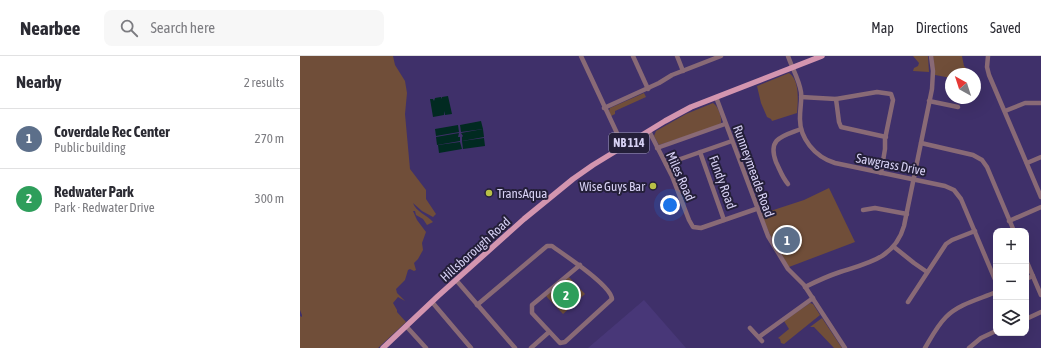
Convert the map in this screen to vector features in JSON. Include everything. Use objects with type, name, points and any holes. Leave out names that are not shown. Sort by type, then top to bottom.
[{"type":"main road","name":"Hillsborough Road","points":[[383,348],[456,280],[573,179],[623,146],[683,111],[822,56]]},
{"type":"street","points":[[581,56],[623,146]]},
{"type":"street","points":[[633,56],[648,89]]},
{"type":"street","points":[[677,56],[683,71]]},
{"type":"street","points":[[604,108],[648,89],[672,75],[721,56]]},
{"type":"street","name":"Sawgrass Drive","points":[[788,56],[799,85],[801,97],[801,129],[812,148],[827,160],[839,164],[914,179],[948,187],[954,190],[961,199],[993,275]]},
{"type":"street","points":[[805,287],[828,276],[885,255],[894,247],[902,234],[929,101],[932,81],[931,56]]},
{"type":"street","points":[[988,56],[988,72],[1041,197]]},
{"type":"street","points":[[801,97],[836,99],[877,92],[891,94],[893,100],[881,173]]},
{"type":"street","name":"Runneymeade Road","points":[[716,97],[766,233],[788,269],[813,298],[845,348]]},
{"type":"street","points":[[836,99],[839,122],[842,128],[886,137]]},
{"type":"street","points":[[929,101],[958,107]]},
{"type":"street","points":[[1005,111],[1025,103],[1041,103]]},
{"type":"street","points":[[657,148],[726,124]]},
{"type":"street","points":[[788,184],[782,177],[774,155],[774,146],[780,137],[801,129]]},
{"type":"street","name":"Miles Road","points":[[649,131],[672,176],[689,220],[694,228],[700,228],[724,220]]},
{"type":"street","points":[[666,164],[732,141]]},
{"type":"street","points":[[921,144],[971,154],[980,158],[987,167],[1012,228]]},
{"type":"street","name":"Fundy Road","points":[[700,152],[724,220]]},
{"type":"street","points":[[1027,163],[1041,157]]},
{"type":"street","points":[[1009,221],[1041,207]]},
{"type":"street","points":[[863,210],[875,208],[907,214]]},
{"type":"street","points":[[724,220],[756,209]]},
{"type":"street","points":[[908,302],[948,242],[974,231]]},
{"type":"street","points":[[477,305],[547,246],[552,246],[580,265],[603,285],[612,296],[612,299],[565,342],[560,343],[549,332],[532,313],[532,306],[580,265]]},
{"type":"street","points":[[894,247],[928,272]]},
{"type":"street","points":[[1028,264],[1041,295]]},
{"type":"street","points":[[1029,278],[1033,276]]},
{"type":"street","points":[[456,280],[515,348]]},
{"type":"street","points":[[925,348],[949,314],[960,307],[993,293]]},
{"type":"street","points":[[759,337],[813,298]]},
{"type":"street","points":[[432,302],[471,348]]},
{"type":"street","points":[[1029,317],[1041,312]]},
{"type":"street","points":[[406,326],[426,348]]},
{"type":"street","points":[[750,328],[762,342]]},
{"type":"street","points":[[530,348],[549,332]]},
{"type":"street","points":[[969,348],[981,338],[993,332]]},
{"type":"shaded area","points":[[300,56],[393,56],[395,65],[405,81],[407,93],[405,114],[410,169],[426,190],[426,199],[436,214],[433,217],[422,211],[413,203],[419,211],[433,222],[427,225],[423,219],[416,215],[415,211],[413,211],[417,220],[426,232],[422,243],[423,250],[414,263],[416,270],[408,270],[405,280],[396,289],[397,293],[405,301],[398,297],[393,303],[397,312],[406,322],[378,348],[300,348],[300,316],[302,317],[302,315],[300,310]]},
{"type":"shaded area","points":[[913,56],[928,56],[929,72],[913,71],[919,63]]},
{"type":"shaded area","points":[[933,56],[962,56],[964,66],[966,68],[945,68],[945,77],[935,75]]},
{"type":"shaded area","points":[[789,73],[793,76],[797,86],[797,113],[772,121],[767,117],[761,103],[757,86]]},
{"type":"shaded area","points":[[644,93],[646,97],[615,111],[615,114],[611,116],[609,111],[610,108]]},
{"type":"shaded area","points":[[448,96],[452,114],[445,115],[444,111],[444,115],[433,117],[430,99],[433,99],[434,101],[435,98],[441,97],[442,99],[442,97]]},
{"type":"shaded area","points":[[713,103],[719,112],[721,123],[714,127],[659,145],[654,136],[656,131],[686,114]]},
{"type":"shaded area","points":[[481,121],[483,129],[461,132],[460,125]]},
{"type":"shaded area","points":[[458,125],[459,132],[436,136],[435,129]]},
{"type":"shaded area","points":[[483,129],[484,137],[462,141],[463,136],[461,133]]},
{"type":"shaded area","points":[[459,133],[458,137],[460,137],[460,141],[437,145],[436,137]]},
{"type":"shaded area","points":[[484,138],[485,146],[463,149],[462,141]]},
{"type":"shaded area","points":[[460,142],[462,149],[439,153],[438,145]]},
{"type":"shaded area","points":[[829,188],[855,242],[789,267],[771,237],[761,214],[804,200]]},
{"type":"shaded area","points":[[568,276],[585,294],[563,314],[546,296]]},
{"type":"shaded area","points":[[644,300],[686,348],[588,348]]},
{"type":"shaded area","points":[[810,303],[813,304],[820,315],[784,344],[781,343],[780,339],[778,338],[789,329],[784,321]]},
{"type":"shaded area","points":[[822,318],[842,348],[834,348],[814,327],[810,327]]},
{"type":"place","name":"Wise Guys Bar","points":[[653,186]]},
{"type":"place","name":"TransAqua","points":[[489,193]]},
{"type":"place","name":"Coverdale Rec Center","points":[[787,240]]},
{"type":"place","name":"Redwater Park","points":[[566,295]]}]
